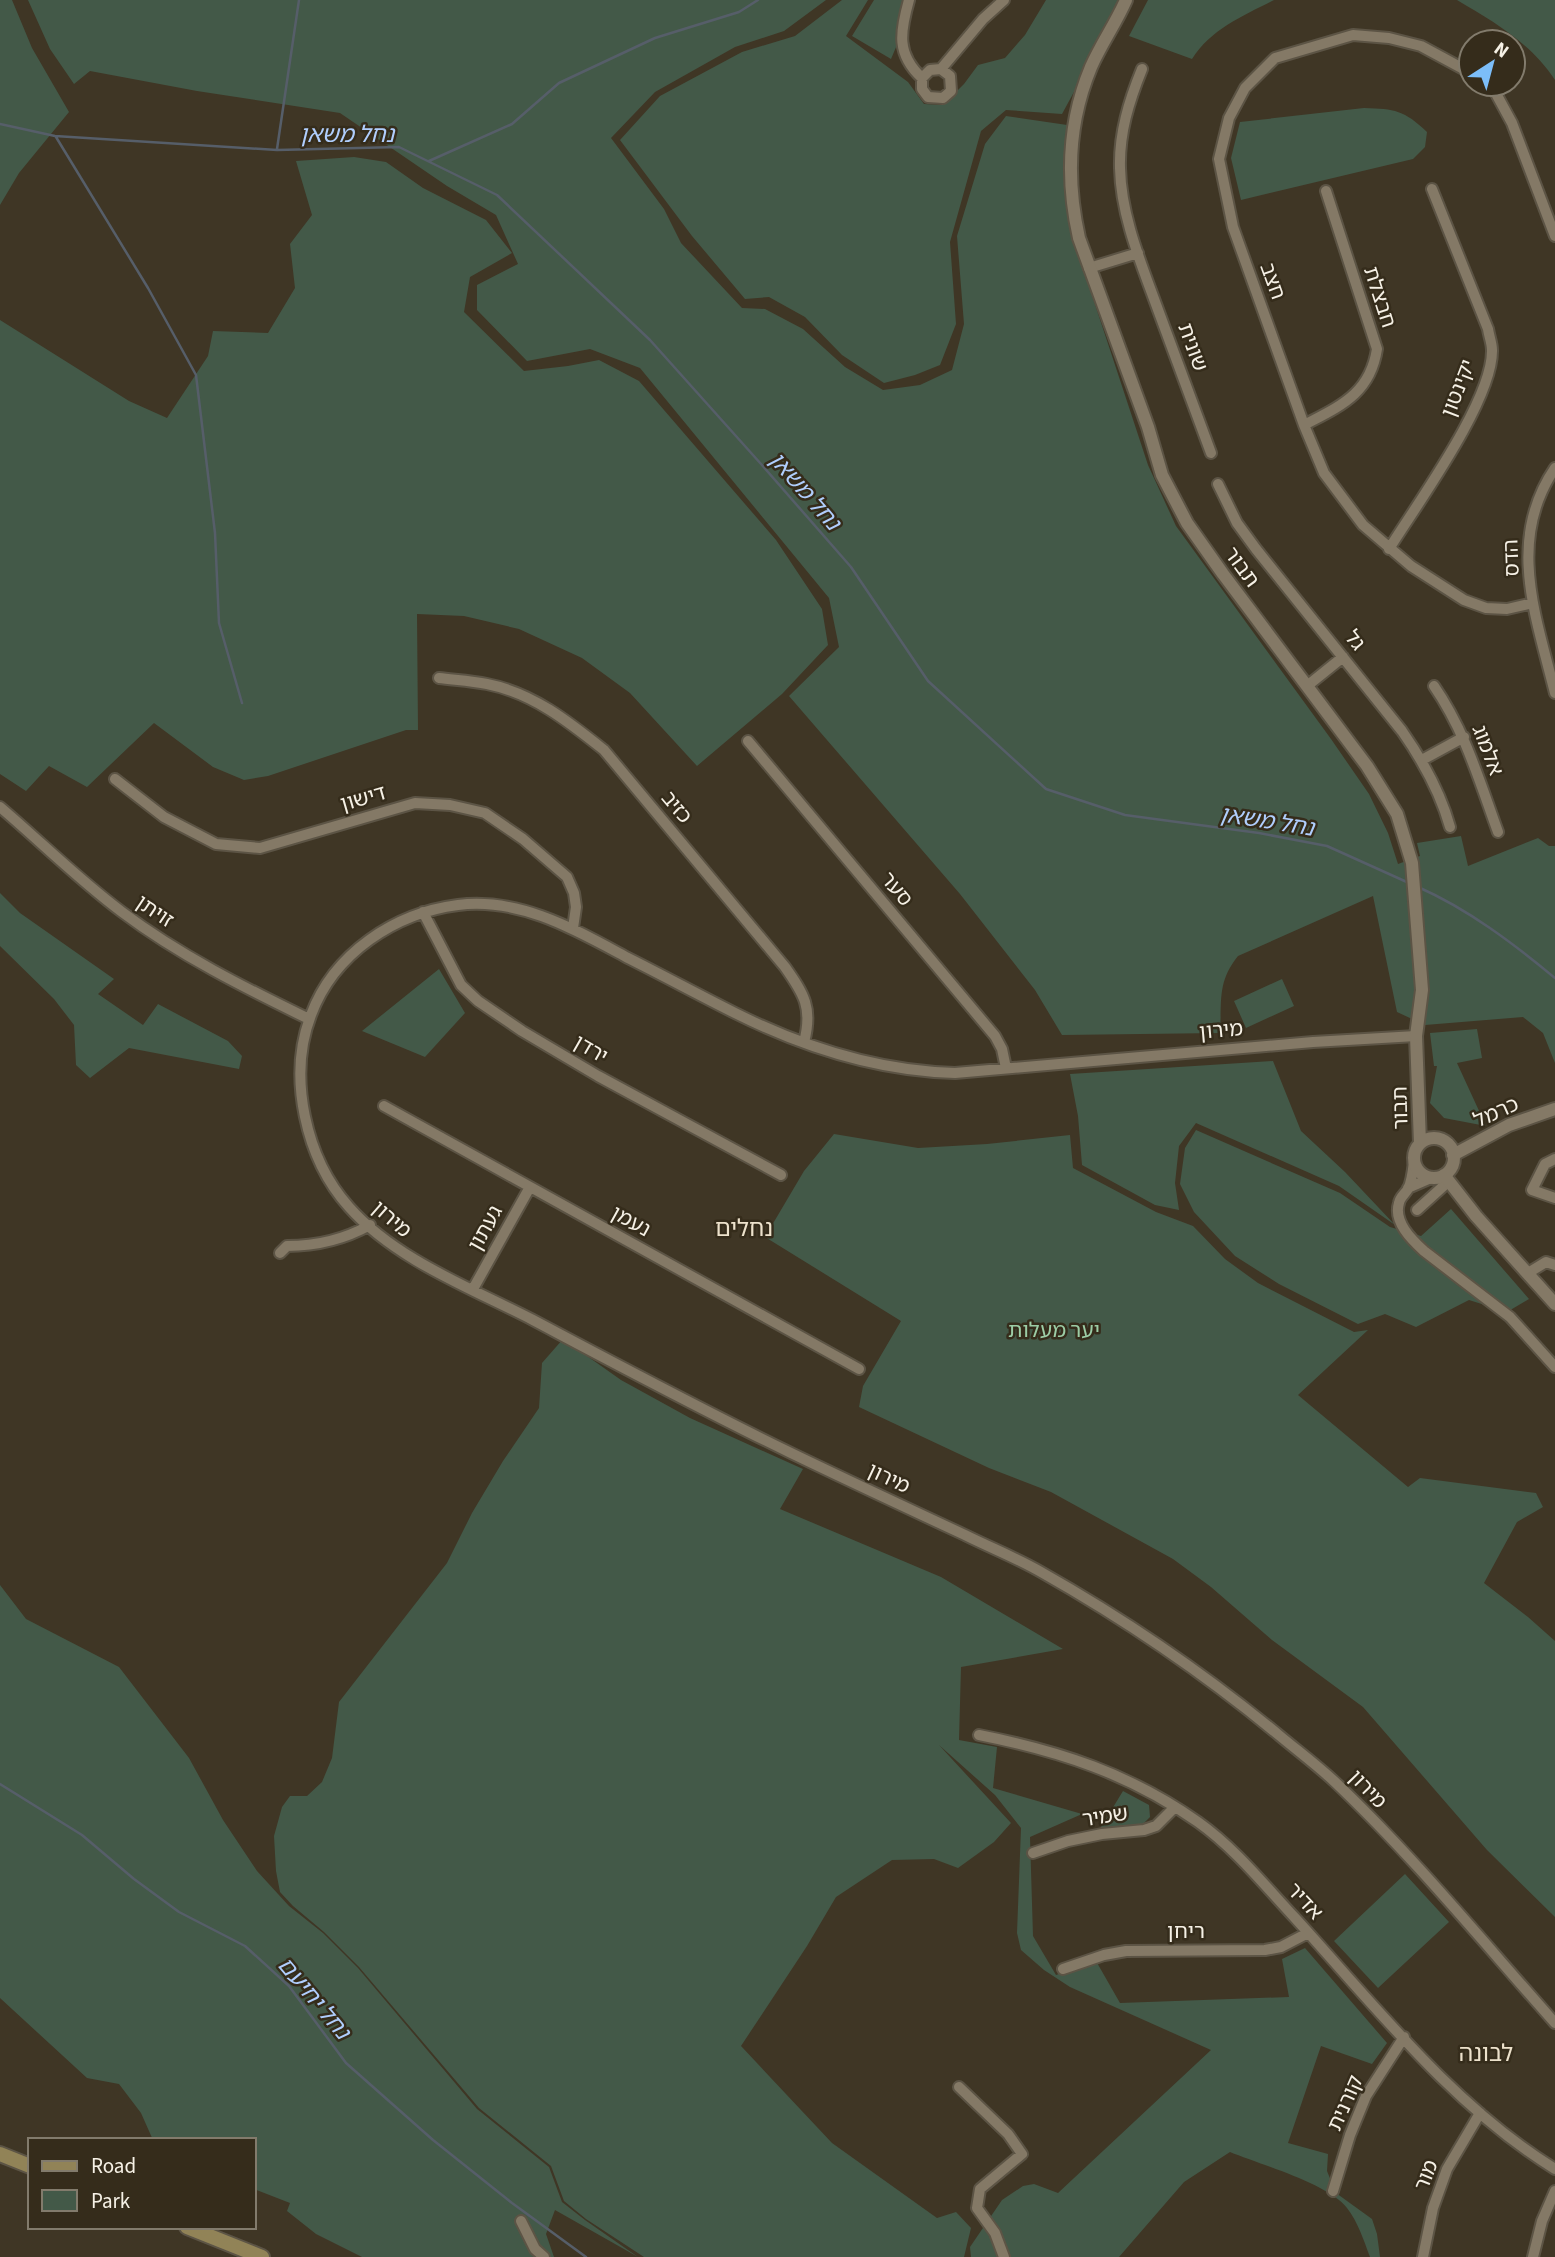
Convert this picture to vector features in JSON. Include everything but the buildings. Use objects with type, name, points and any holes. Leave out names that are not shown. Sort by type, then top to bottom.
[{"type":"main road","points":[[0,2154],[28,2165]]},
{"type":"main road","points":[[192,2229],[262,2257]]},
{"type":"street","points":[[909,0],[904,18],[902,44],[910,67],[922,78]]},
{"type":"street","points":[[941,69],[983,19],[1004,0]]},
{"type":"street","name":"תבור","points":[[1126,0],[1091,68],[1082,93],[1070,167],[1074,215],[1089,268],[1162,475],[1187,523],[1367,766],[1397,814],[1412,863],[1422,989],[1416,1036],[1420,1143]]},
{"type":"street","name":"חצב","points":[[1457,66],[1421,46],[1389,38],[1353,35],[1275,58],[1245,88],[1229,118],[1219,159],[1233,227],[1304,425],[1324,473],[1363,525],[1390,549],[1464,600],[1486,608],[1507,609],[1533,603]]},
{"type":"street","points":[[941,69],[950,76],[951,91],[943,98],[928,97],[922,89],[922,78],[930,70],[941,69]]},
{"type":"street","name":"שונית","points":[[1142,69],[1121,135],[1123,201],[1138,253],[1211,453]]},
{"type":"street","points":[[1499,98],[1513,123],[1555,236]]},
{"type":"street","name":"יקינטון","points":[[1390,549],[1471,418],[1486,382],[1492,350],[1488,329],[1432,189]]},
{"type":"street","name":"חבצלת","points":[[1304,425],[1345,403],[1364,386],[1374,367],[1377,349],[1325,191]]},
{"type":"street","points":[[1089,268],[1138,253]]},
{"type":"street","name":"הדס","points":[[1555,468],[1532,513],[1527,548],[1533,603],[1555,693]]},
{"type":"street","name":"גל","points":[[1218,484],[1237,523],[1422,760],[1443,802],[1451,827]]},
{"type":"street","points":[[1307,686],[1343,657]]},
{"type":"street","name":"כזיב","points":[[439,678],[489,684],[533,699],[567,720],[604,750],[802,992],[809,1024],[804,1042]]},
{"type":"street","name":"אלמוג","points":[[1434,686],[1464,737],[1498,832]]},
{"type":"street","points":[[1422,760],[1464,737]]},
{"type":"street","name":"סער","points":[[748,741],[995,1036],[1002,1049],[1006,1068]]},
{"type":"street","name":"דישון","points":[[115,779],[164,817],[216,844],[260,848],[415,803],[450,805],[485,813],[523,839],[567,877],[574,893],[576,907],[573,928]]},
{"type":"street","name":"זויתן","points":[[0,807],[121,912],[232,981],[309,1019]]},
{"type":"street","name":"מירון","points":[[1416,1036],[1313,1042],[955,1073],[916,1072],[872,1064],[804,1042],[742,1017],[573,928],[523,910],[463,904],[400,920],[379,932],[352,954],[330,981],[309,1019],[302,1055],[301,1082],[304,1114],[311,1143],[326,1174],[350,1208],[405,1255],[784,1450],[1037,1569],[1153,1640],[1236,1700],[1334,1780],[1398,1847],[1555,2023]]},
{"type":"street","name":"ירדן","points":[[423,912],[461,985],[478,1000],[522,1031],[598,1076],[781,1175]]},
{"type":"street","name":"נעמן","points":[[384,1105],[859,1369]]},
{"type":"street","name":"כרמל","points":[[1453,1154],[1509,1125],[1555,1109]]},
{"type":"street","points":[[1417,1210],[1452,1166],[1453,1154],[1448,1144],[1437,1138],[1420,1143],[1414,1154],[1408,1188],[1398,1205],[1398,1216],[1412,1240],[1510,1317],[1555,1367]]},
{"type":"street","points":[[1555,1159],[1545,1164],[1532,1190],[1555,1198]]},
{"type":"street","points":[[1414,1161],[1420,1172],[1441,1178],[1555,1304]]},
{"type":"street","points":[[1408,1188],[1441,1178]]},
{"type":"street","name":"געתון","points":[[473,1289],[530,1186]]},
{"type":"street","points":[[279,1253],[287,1246],[304,1246],[350,1236],[370,1225]]},
{"type":"street","points":[[1528,1273],[1546,1262],[1555,1265]]},
{"type":"street","name":"אדיר","points":[[979,1735],[1025,1744],[1116,1774],[1157,1795],[1201,1824],[1238,1857],[1404,2037],[1480,2113],[1555,2169]]},
{"type":"street","name":"שמיר","points":[[1033,1853],[1068,1841],[1144,1830],[1156,1826],[1175,1807]]},
{"type":"street","name":"ריחן","points":[[1063,1969],[1104,1955],[1126,1951],[1265,1950],[1281,1947],[1308,1933]]},
{"type":"street","name":"קורנית","points":[[1333,2191],[1350,2135],[1366,2096],[1404,2037]]},
{"type":"street","points":[[959,2087],[1008,2134],[1022,2154],[980,2189],[977,2208],[995,2233],[1004,2257]]},
{"type":"street","name":"מור","points":[[1423,2257],[1433,2208],[1447,2169],[1480,2113]]},
{"type":"street","points":[[1533,2257],[1554,2194]]},
{"type":"street","points":[[521,2221],[535,2249],[544,2257]]},
{"type":"green space","points":[[0,0],[12,0],[32,48],[69,112],[19,173],[0,205]]},
{"type":"green space","points":[[28,0],[826,0],[784,31],[735,47],[655,92],[611,138],[664,209],[681,243],[742,308],[765,309],[803,329],[845,367],[883,390],[920,385],[952,370],[964,324],[957,236],[985,144],[1006,116],[1074,126],[1075,223],[1088,283],[1148,465],[1176,526],[1369,794],[1388,833],[1398,864],[1420,856],[1417,843],[1461,836],[1468,866],[1538,838],[1549,846],[1555,846],[1555,1063],[1543,1033],[1523,1017],[1425,1025],[1397,1012],[1373,896],[1238,956],[1224,983],[1220,1033],[1062,1035],[1035,990],[960,894],[789,696],[839,647],[829,598],[640,368],[590,349],[527,361],[477,310],[477,285],[518,264],[496,215],[447,186],[340,113],[90,71],[74,84],[50,49]]},
{"type":"green space","points":[[842,0],[868,0],[846,36],[908,82],[924,104],[943,105],[978,65],[1005,58],[1025,35],[1046,0],[1124,0],[1062,114],[1006,110],[981,131],[950,242],[956,324],[940,365],[884,383],[842,355],[805,317],[769,297],[745,299],[692,236],[620,140],[660,96],[742,52],[795,36]]},
{"type":"green space","points":[[874,0],[916,0],[891,59],[852,36]]},
{"type":"green space","points":[[1148,0],[1274,0],[1218,31],[1192,59],[1129,36]]},
{"type":"green space","points":[[1457,0],[1555,0],[1555,80],[1527,48],[1527,28],[1502,28]]},
{"type":"green space","points":[[1364,108],[1391,110],[1412,119],[1427,132],[1425,147],[1413,159],[1241,200],[1231,158],[1240,122]]},
{"type":"green space","points":[[354,157],[386,162],[423,188],[486,220],[512,253],[470,277],[464,312],[524,371],[599,360],[639,381],[776,540],[822,609],[828,645],[782,694],[697,766],[630,693],[582,658],[519,629],[464,616],[417,614],[418,730],[406,730],[268,776],[244,780],[213,767],[154,723],[87,787],[49,766],[26,791],[0,774],[0,320],[129,401],[167,418],[208,356],[213,331],[268,333],[295,288],[290,244],[312,215],[296,161]]},
{"type":"green space","points":[[0,893],[20,913],[114,979],[98,994],[143,1025],[158,1004],[228,1041],[242,1056],[239,1069],[129,1048],[90,1078],[76,1065],[74,1025],[54,999],[0,946]]},
{"type":"green space","points":[[439,969],[465,1013],[425,1057],[362,1031]]},
{"type":"green space","points":[[1282,979],[1294,1006],[1246,1028],[1234,1001]]},
{"type":"green space","points":[[1477,1029],[1482,1058],[1457,1063],[1486,1126],[1444,1118],[1430,1103],[1437,1066],[1434,1066],[1430,1033]]},
{"type":"green space","points":[[1273,1061],[1301,1131],[1345,1172],[1395,1225],[1339,1186],[1196,1123],[1179,1146],[1175,1183],[1179,1210],[1155,1205],[1082,1165],[1078,1116],[1070,1074]]},
{"type":"green space","points":[[1196,1130],[1340,1193],[1390,1227],[1421,1236],[1451,1209],[1529,1299],[1507,1312],[1469,1300],[1416,1327],[1385,1314],[1358,1324],[1279,1284],[1235,1256],[1194,1212],[1180,1184],[1185,1148]]},
{"type":"green space","name":"יער מעלות","points":[[834,1134],[918,1148],[1070,1135],[1073,1168],[1156,1212],[1193,1226],[1225,1259],[1258,1283],[1354,1332],[1368,1330],[1298,1395],[1408,1487],[1420,1478],[1536,1493],[1543,1507],[1517,1522],[1484,1583],[1555,1641],[1555,1917],[1487,1850],[1363,1707],[1272,1640],[1211,1587],[1173,1559],[1051,1492],[989,1468],[859,1407],[863,1386],[901,1321],[765,1237],[804,1171]]},
{"type":"green space","points":[[563,1339],[621,1380],[690,1418],[803,1469],[780,1509],[941,1577],[1063,1649],[961,1667],[959,1740],[997,1747],[993,1788],[1082,1814],[1030,1837],[1033,1936],[1056,1975],[1096,1961],[1120,2003],[1289,1997],[1282,1959],[1305,1948],[1387,2043],[1372,2064],[1321,2046],[1288,2143],[1328,2154],[1327,2171],[1336,2193],[1372,2219],[1380,2257],[1370,2257],[1354,2219],[1338,2199],[1310,2183],[1230,2152],[1184,2182],[1119,2257],[971,2257],[970,2247],[1002,2200],[1023,2186],[1034,2184],[1058,2193],[1211,2050],[1070,1987],[1044,1970],[1021,1950],[1017,1933],[1021,1828],[995,1795],[939,1745],[1011,1823],[994,1842],[958,1868],[934,1859],[892,1860],[836,1897],[741,2046],[832,2143],[937,2218],[956,2212],[971,2228],[964,2257],[644,2257],[586,2219],[564,2201],[551,2166],[479,2108],[359,1967],[280,1892],[274,1836],[282,1807],[290,1796],[307,1796],[322,1782],[332,1758],[339,1702],[447,1563],[472,1513],[539,1408],[542,1363]]},
{"type":"green space","points":[[0,1585],[26,1619],[119,1667],[189,1758],[223,1820],[257,1871],[289,1906],[323,1933],[358,1968],[477,2109],[549,2167],[562,2202],[638,2257],[555,2210],[546,2234],[554,2257],[362,2257],[316,2234],[287,2211],[290,2203],[256,2190],[256,2138],[152,2138],[141,2113],[119,2084],[87,2078],[0,1998]]},
{"type":"green space","points":[[1123,1791],[1149,1805],[1150,1817],[1142,1825],[1104,1829],[1101,1827]]},
{"type":"green space","points":[[1405,1874],[1449,1922],[1378,1988],[1334,1941]]},
{"type":"waterway","points":[[277,149],[299,0]]},
{"type":"waterway","points":[[429,161],[512,124],[559,83],[655,38],[739,12],[758,0]]},
{"type":"waterway","name":"נחל משאן","points":[[0,124],[55,136],[277,150],[399,147],[497,195],[650,340],[851,567],[928,681],[1046,789],[1125,815],[1259,833],[1327,846],[1409,883]]},
{"type":"waterway","points":[[56,137],[148,288],[196,375],[215,533],[219,623],[242,703]]},
{"type":"waterway","name":"נחל משאן","points":[[1418,887],[1490,928],[1555,978]]},
{"type":"waterway","name":"נחל יחיעם","points":[[0,1784],[82,1835],[134,1879],[179,1912],[245,1946],[289,1986],[346,2063],[433,2140],[586,2257]]},
{"type":"district","name":"נחלים","points":[[744,1228]]},
{"type":"district","name":"לבונה","points":[[1486,2053]]}]
